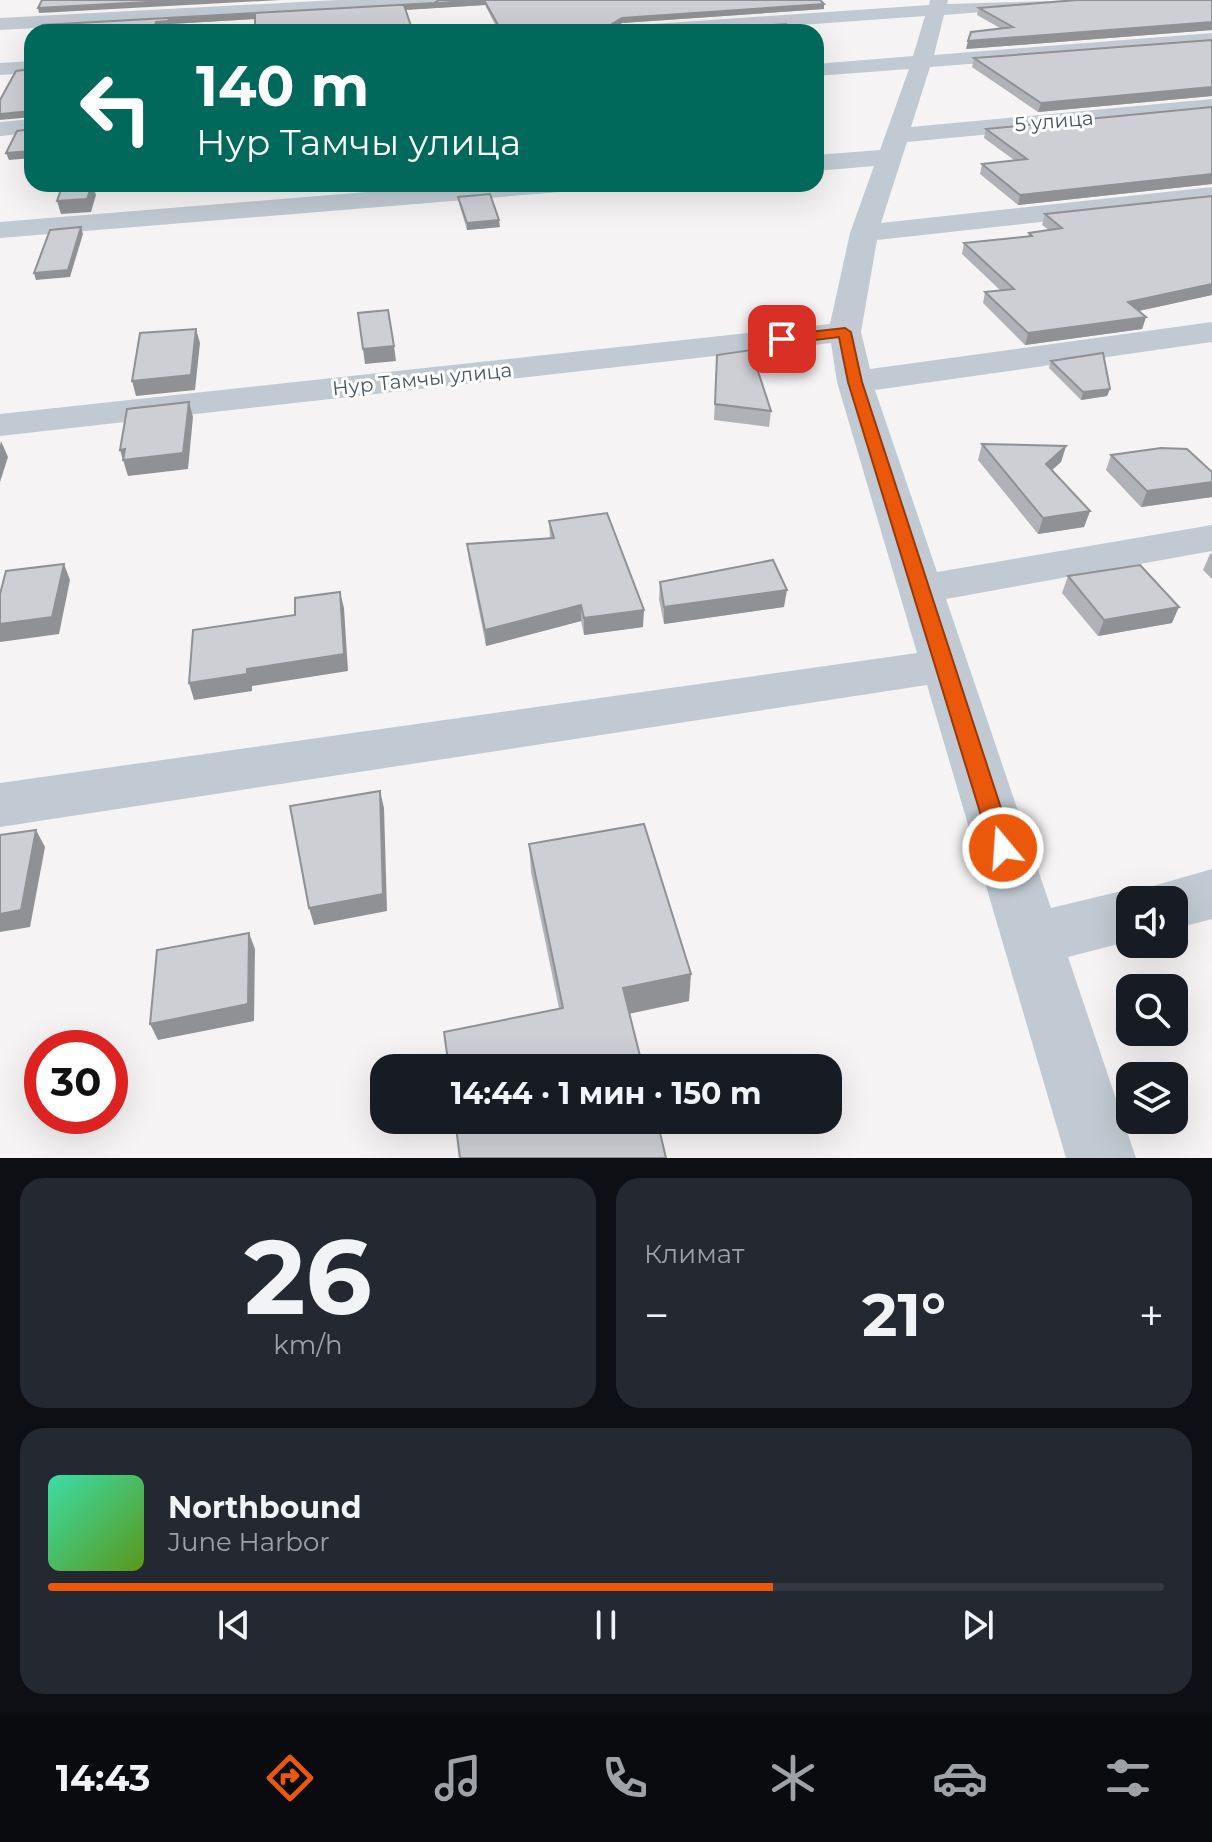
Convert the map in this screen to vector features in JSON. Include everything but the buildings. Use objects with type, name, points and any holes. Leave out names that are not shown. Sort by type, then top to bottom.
[{"type":"street","points":[[0,24],[434,0]]},
{"type":"street","points":[[777,24],[938,5],[1075,0]]},
{"type":"street","points":[[938,5],[864,233],[845,332],[855,382],[1101,1158]]},
{"type":"street","points":[[824,69],[1212,39]]},
{"type":"street","points":[[0,69],[24,68]]},
{"type":"street","name":"5 улица","points":[[824,161],[893,147],[1212,106]]},
{"type":"street","points":[[0,129],[24,127]]},
{"type":"street","points":[[0,230],[463,192]]},
{"type":"street","points":[[864,233],[1212,195]]},
{"type":"street","name":"Нур Тамчы улица","points":[[0,425],[845,332]]},
{"type":"street","points":[[855,382],[1212,332]]},
{"type":"street","points":[[920,589],[1212,538]]},
{"type":"street","points":[[0,805],[944,666]]},
{"type":"street","points":[[1188,900],[1212,894]]},
{"type":"street","points":[[1032,939],[1116,918]]},
{"type":"route","points":[[782,339],[845,332],[855,382],[1003,848]]}]
